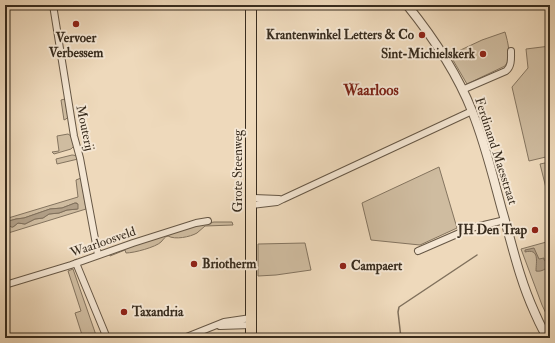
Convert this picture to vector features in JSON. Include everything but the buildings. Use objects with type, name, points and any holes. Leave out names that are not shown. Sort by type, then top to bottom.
[{"type":"main road","name":"Grote Steenweg","points":[[251,5],[251,338]]},
{"type":"street","name":"Mouterij","points":[[53,5],[74,136],[80,158],[98,255]]},
{"type":"street","name":"Ferdinand Maesstraat","points":[[407,5],[434,41],[462,90],[472,111],[487,157],[523,284],[544,337]]},
{"type":"street","name":"Ferdinand Maesstraat","points":[[462,90],[506,71],[509,68],[511,51]]},
{"type":"street","points":[[251,201],[277,202],[472,111]]},
{"type":"street","name":"Waarloosveld","points":[[5,284],[76,263],[133,242],[208,220]]},
{"type":"street","name":"Ferdinand Maesstraat","points":[[418,251],[471,228],[505,220]]},
{"type":"street","points":[[76,263],[107,338]]},
{"type":"street","points":[[184,338],[224,322],[251,322]]},
{"type":"shaded area","points":[[505,32],[509,54],[505,66],[467,84],[450,55],[482,40]]},
{"type":"shaded area","points":[[550,46],[550,156],[529,161],[512,87],[528,68],[526,49]]},
{"type":"shaded area","points":[[65,99],[68,117],[64,120],[61,100]]},
{"type":"shaded area","points":[[68,134],[71,136],[74,146],[71,149],[54,154],[52,152],[59,151],[57,136]]},
{"type":"shaded area","points":[[72,155],[76,156],[78,159],[57,164],[56,159]]},
{"type":"shaded area","points":[[550,162],[550,204],[540,164]]},
{"type":"shaded area","points":[[439,167],[457,228],[420,245],[371,240],[362,203]]},
{"type":"shaded area","points":[[81,178],[86,209],[5,234],[5,219],[78,197],[76,180]],"holes":[[[77,203],[77,209],[49,214],[43,218],[35,219],[25,224],[18,223],[13,227],[8,224],[9,221]]]},
{"type":"shaded area","points":[[75,203],[78,204],[78,209],[49,214],[43,218],[35,219],[25,224],[18,223],[13,227],[8,224],[9,221],[24,218],[50,209],[62,208]]},
{"type":"shaded area","points":[[214,222],[232,222],[233,225],[205,226],[197,233],[190,236],[178,238],[167,236],[155,246],[134,252],[126,253],[125,250],[110,256],[109,254],[196,225]]},
{"type":"shaded area","points":[[550,241],[550,322],[521,249]]},
{"type":"shaded area","points":[[305,243],[311,270],[258,276],[258,244]]},
{"type":"shaded area","points":[[534,248],[539,259],[544,258],[546,261],[550,259],[550,264],[542,271],[536,271],[535,254],[530,251],[525,252],[525,250]]},
{"type":"shaded area","points":[[73,269],[97,338],[83,338],[75,313],[81,311],[68,271]]},
{"type":"waterway","points":[[401,338],[398,312],[399,307],[477,255]]},
{"type":"place","name":"Vervoer Verbessem","points":[[76,24]]},
{"type":"place","name":"Krantenwinkel Letters & Co","points":[[422,35]]},
{"type":"place","name":"Sint-Michielskerk","points":[[483,54]]},
{"type":"place","name":"JH Den Trap","points":[[535,230]]},
{"type":"place","name":"Briotherm","points":[[194,264]]},
{"type":"place","name":"Campaert","points":[[343,266]]},
{"type":"place","name":"Taxandria","points":[[124,312]]},
{"type":"district","name":"Waarloos","points":[[371,90]]}]
